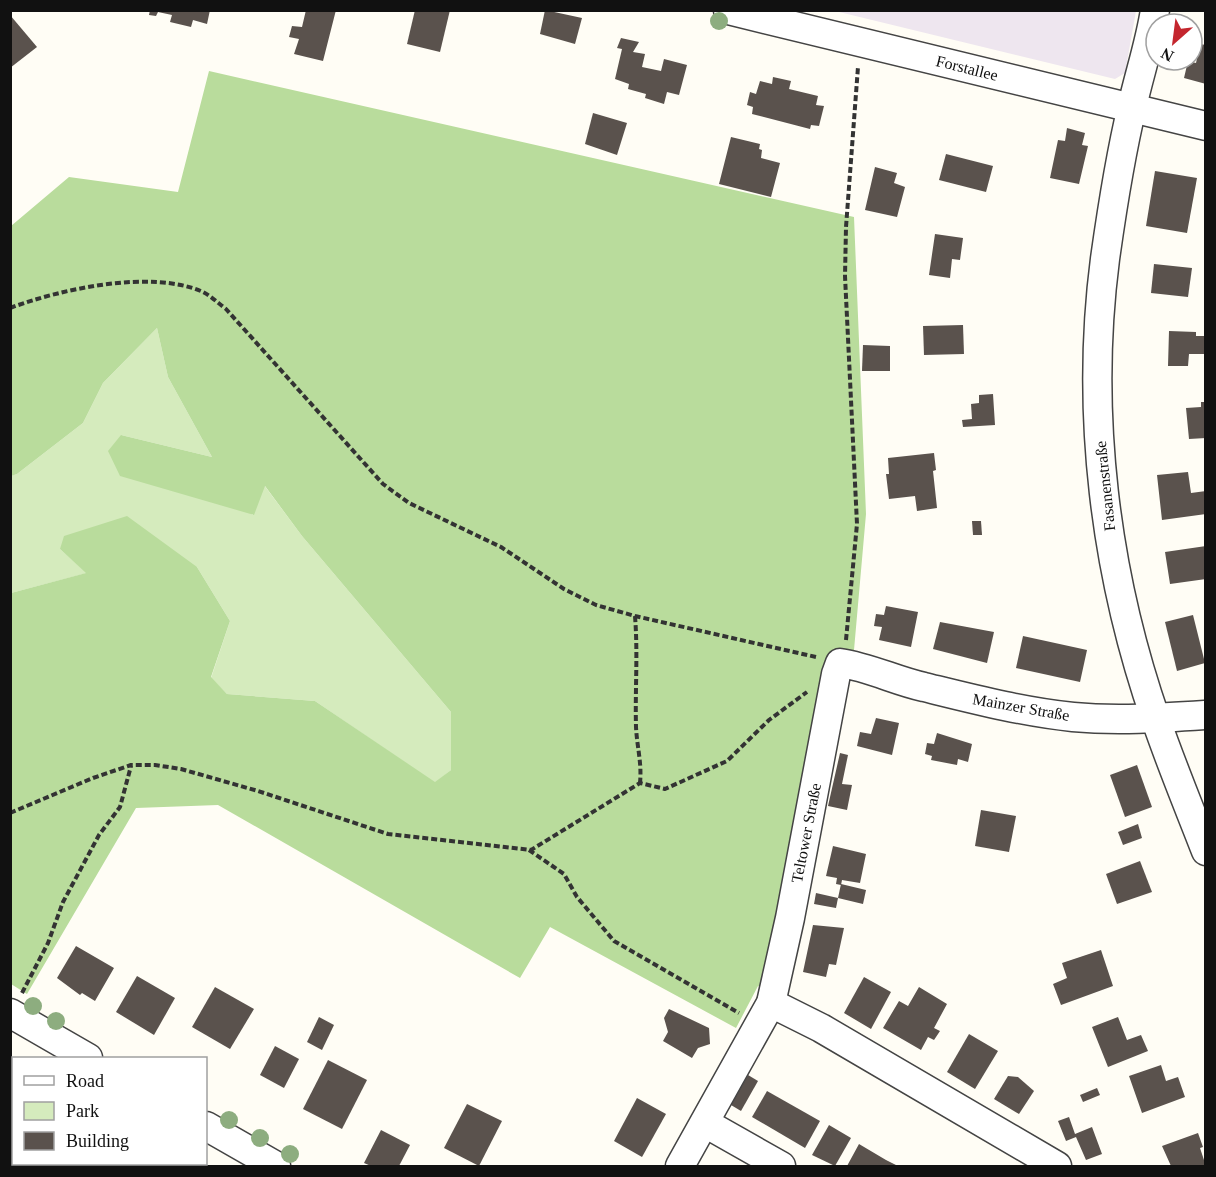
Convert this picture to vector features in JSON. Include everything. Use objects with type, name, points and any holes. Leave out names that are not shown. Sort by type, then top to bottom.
[{"type":"street","name":"Forstallee","points":[[728,10],[1206,126]]},
{"type":"street","name":"Fasanenstraße","points":[[1155,10],[1131,108],[1105,263],[1098,400],[1102,480],[1108,525],[1133,644],[1155,718],[1206,851]]},
{"type":"street","name":"Mainzer Straße","points":[[838,669],[856,666],[921,687],[1007,706],[1070,716],[1155,718],[1206,715]]},
{"type":"street","name":"Teltower Straße","points":[[680,1167],[771,1003],[790,918],[838,669]]},
{"type":"street","points":[[771,1003],[821,1028],[1057,1167]]},
{"type":"street","points":[[16,1005],[85,1057]]},
{"type":"street","points":[[705,1123],[781,1167]]},
{"type":"street","points":[[207,1127],[276,1167]]},
{"type":"path","points":[[529,850],[606,806],[640,783],[665,789],[727,760],[769,720],[838,669],[848,633],[857,524],[845,276],[846,222],[858,70]]},
{"type":"path","points":[[10,308],[34,299],[111,285],[162,282],[202,292],[226,309],[383,484],[409,503],[501,547],[564,589],[596,604],[838,669]]},
{"type":"path","points":[[635,616],[638,656],[636,730],[642,766],[640,783]]},
{"type":"path","points":[[10,813],[93,778],[131,765],[182,769],[258,791],[388,834],[529,850],[564,874],[577,897],[614,940],[742,1015]]},
{"type":"path","points":[[16,1005],[48,943],[63,902],[99,835],[120,807],[131,765]]},
{"type":"shaded area","points":[[835,11],[1136,11],[1125,73],[1115,79]]},
{"type":"green space","points":[[209,71],[854,217],[866,514],[854,650],[783,998],[758,986],[736,1028],[550,927],[520,978],[218,805],[136,808],[27,994],[11,984],[11,593],[86,573],[60,549],[64,536],[127,516],[197,567],[230,621],[211,677],[227,694],[315,701],[435,782],[451,770],[451,712],[302,536],[265,486],[254,515],[120,476],[108,451],[121,435],[212,457],[168,377],[157,328],[103,383],[83,423],[17,474],[11,476],[11,226],[69,177],[178,192]]},
{"type":"green space","points":[[157,328],[168,377],[212,457],[121,435],[253,515],[264,485],[302,536],[451,712],[451,770],[435,783],[315,701],[227,694],[211,678],[230,621],[197,567],[60,549],[87,573],[11,593],[10,476],[17,474],[83,423],[103,383]]},
{"type":"building","points":[[150,10],[210,10],[207,24],[193,20],[191,27],[170,22],[172,15],[158,12],[156,16],[149,15]]},
{"type":"building","points":[[306,10],[336,10],[323,61],[294,54],[299,39],[289,37],[292,26],[302,27]]},
{"type":"building","points":[[415,10],[450,10],[440,52],[407,44]]},
{"type":"building","points":[[545,10],[582,18],[575,44],[540,34]]},
{"type":"building","points":[[10,15],[37,47],[10,68]]},
{"type":"building","points":[[621,38],[639,42],[633,52],[645,54],[642,67],[661,71],[664,59],[687,65],[679,95],[667,92],[664,104],[645,98],[646,94],[628,89],[629,84],[615,79],[622,49],[617,48]]},
{"type":"building","points":[[1204,45],[1206,45],[1206,84],[1184,78],[1185,72],[1204,72]]},
{"type":"building","points":[[773,77],[791,81],[789,89],[818,96],[816,105],[824,106],[819,126],[811,125],[810,129],[752,114],[753,107],[747,105],[750,92],[756,94],[760,81],[772,84]]},
{"type":"building","points":[[593,113],[627,123],[617,155],[585,144]]},
{"type":"building","points":[[1067,128],[1085,133],[1082,145],[1088,146],[1079,184],[1050,178],[1058,140],[1065,141]]},
{"type":"building","points":[[731,137],[760,144],[761,158],[780,163],[771,197],[719,184]]},
{"type":"building","points":[[946,154],[993,166],[986,192],[939,180]]},
{"type":"building","points":[[875,167],[897,173],[894,183],[905,187],[897,217],[865,210]]},
{"type":"building","points":[[1155,171],[1197,178],[1187,233],[1146,226]]},
{"type":"building","points":[[935,234],[963,238],[960,260],[952,259],[950,278],[929,275]]},
{"type":"building","points":[[1154,264],[1192,268],[1188,297],[1151,293]]},
{"type":"building","points":[[963,325],[964,354],[924,355],[923,326]]},
{"type":"building","points":[[1169,331],[1196,332],[1196,336],[1205,336],[1205,354],[1189,354],[1188,366],[1168,366]]},
{"type":"building","points":[[863,345],[890,346],[890,371],[862,371]]},
{"type":"building","points":[[993,394],[995,425],[963,427],[962,420],[972,419],[971,404],[979,403],[979,395]]},
{"type":"building","points":[[1201,402],[1206,402],[1206,438],[1189,439],[1186,408],[1201,407]]},
{"type":"building","points":[[934,453],[936,470],[933,471],[937,508],[917,511],[915,496],[889,499],[886,474],[889,474],[888,458]]},
{"type":"building","points":[[1188,472],[1191,493],[1206,491],[1206,514],[1162,520],[1157,475]]},
{"type":"building","points":[[972,521],[981,521],[982,535],[973,535]]},
{"type":"building","points":[[1206,546],[1206,579],[1170,584],[1165,552]]},
{"type":"building","points":[[886,606],[918,612],[911,647],[879,640],[882,627],[874,626],[876,614],[884,615]]},
{"type":"building","points":[[1193,615],[1205,663],[1177,671],[1165,622]]},
{"type":"building","points":[[940,622],[994,632],[987,663],[933,649]]},
{"type":"building","points":[[1023,636],[1087,650],[1080,682],[1016,668]]},
{"type":"building","points":[[876,718],[899,723],[892,755],[857,746],[860,732],[871,734]]},
{"type":"building","points":[[937,733],[972,744],[968,762],[958,759],[957,765],[931,760],[932,756],[925,754],[927,743],[934,744]]},
{"type":"building","points":[[840,753],[848,755],[842,784],[852,785],[847,810],[828,806]]},
{"type":"building","points":[[1137,765],[1152,807],[1125,817],[1110,775]]},
{"type":"building","points":[[981,810],[1016,816],[1009,852],[975,846]]},
{"type":"building","points":[[1138,824],[1142,838],[1123,845],[1118,832]]},
{"type":"building","points":[[833,846],[866,854],[860,883],[842,880],[841,885],[836,884],[837,878],[826,876]]},
{"type":"building","points":[[1140,861],[1152,892],[1117,904],[1106,874]]},
{"type":"building","points":[[841,884],[866,890],[863,904],[838,898]]},
{"type":"building","points":[[816,893],[838,898],[836,908],[814,904]]},
{"type":"building","points":[[813,925],[844,928],[836,965],[829,964],[826,977],[803,972]]},
{"type":"building","points":[[76,946],[114,968],[95,1001],[82,993],[80,995],[57,978]]},
{"type":"building","points":[[1101,950],[1113,986],[1061,1005],[1053,984],[1067,978],[1062,963]]},
{"type":"building","points":[[137,976],[175,998],[154,1035],[116,1012]]},
{"type":"building","points":[[864,977],[891,992],[871,1029],[844,1013]]},
{"type":"building","points":[[215,987],[254,1009],[230,1049],[192,1027]]},
{"type":"building","points":[[919,987],[947,1004],[934,1028],[940,1031],[934,1040],[928,1037],[921,1050],[883,1028],[899,1001],[908,1006]]},
{"type":"building","points":[[669,1009],[709,1028],[710,1044],[698,1048],[692,1058],[663,1041],[668,1032],[664,1018]]},
{"type":"building","points":[[319,1017],[334,1025],[322,1050],[307,1042]]},
{"type":"building","points":[[1118,1017],[1127,1040],[1141,1035],[1148,1051],[1108,1067],[1092,1027]]},
{"type":"building","points":[[969,1034],[998,1051],[975,1089],[947,1072]]},
{"type":"building","points":[[275,1046],[299,1059],[284,1088],[260,1075]]},
{"type":"building","points":[[328,1060],[367,1080],[342,1129],[303,1109]]},
{"type":"building","points":[[1161,1065],[1166,1081],[1178,1077],[1185,1097],[1142,1113],[1129,1076]]},
{"type":"building","points":[[748,1075],[758,1081],[741,1111],[731,1105]]},
{"type":"building","points":[[1008,1076],[1018,1077],[1034,1091],[1019,1114],[994,1099]]},
{"type":"building","points":[[1097,1088],[1100,1095],[1083,1102],[1080,1095]]},
{"type":"building","points":[[767,1091],[820,1121],[805,1148],[752,1117]]},
{"type":"building","points":[[637,1098],[666,1114],[642,1157],[614,1141]]},
{"type":"building","points":[[467,1104],[502,1121],[479,1166],[444,1148]]},
{"type":"building","points":[[1069,1117],[1075,1134],[1092,1127],[1102,1154],[1086,1160],[1076,1137],[1066,1141],[1058,1121]]},
{"type":"building","points":[[829,1125],[851,1138],[835,1166],[812,1155]]},
{"type":"building","points":[[381,1130],[410,1145],[399,1166],[371,1166],[364,1163]]},
{"type":"building","points":[[1198,1133],[1206,1166],[1171,1166],[1162,1146]]},
{"type":"building","points":[[859,1144],[886,1160],[898,1166],[847,1166]]},
{"type":"building","points":[[48,1165],[83,1165],[82,1166]]}]
